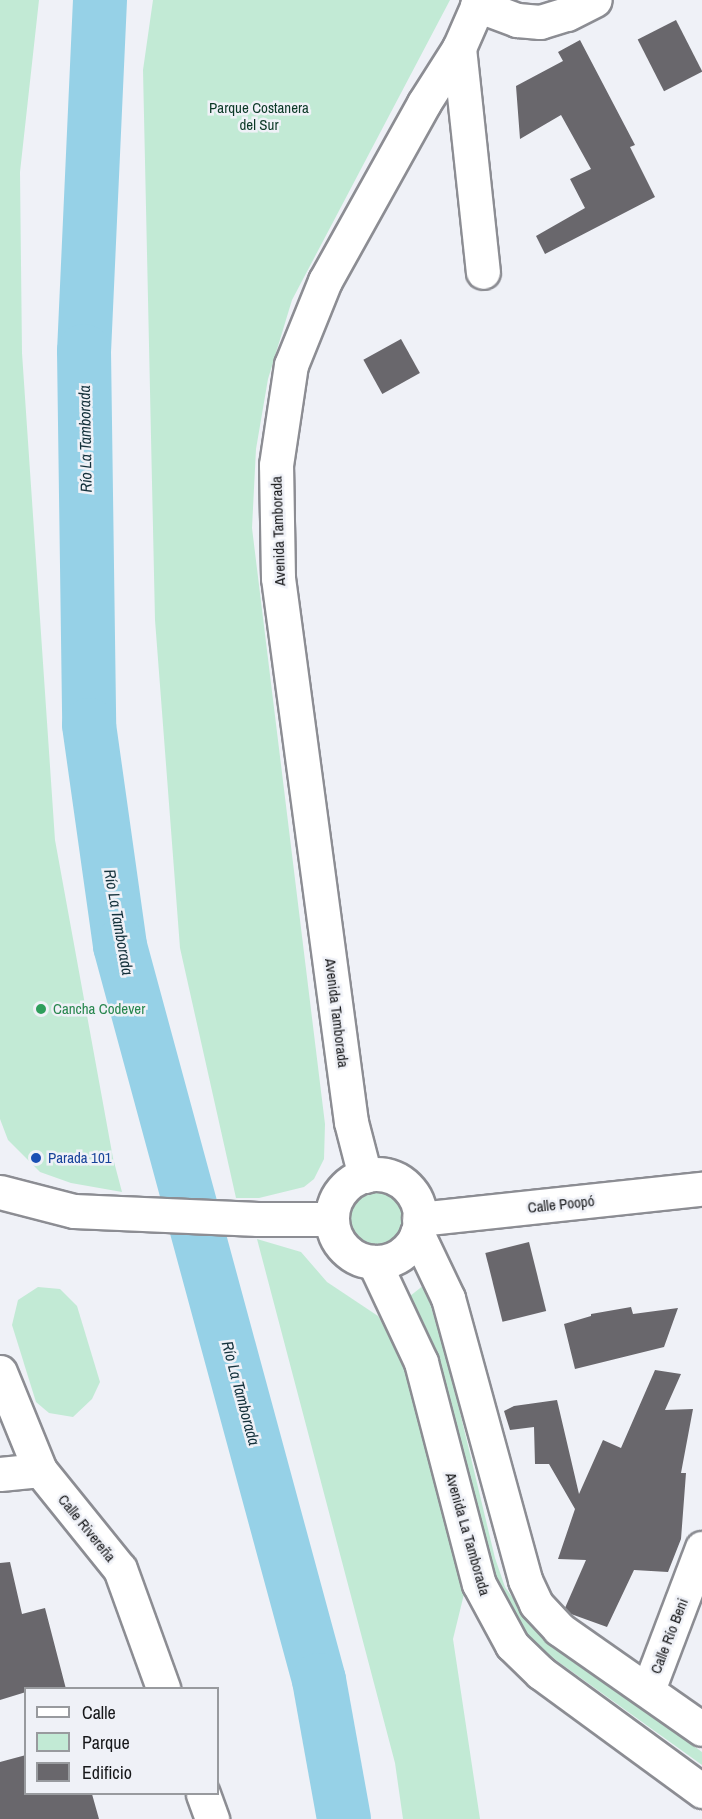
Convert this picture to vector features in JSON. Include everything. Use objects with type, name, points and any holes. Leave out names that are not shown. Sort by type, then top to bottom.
[{"type":"main road","points":[[478,2],[518,21],[540,22],[567,15],[595,0]]},
{"type":"main road","name":"Avenida Tamborada","points":[[365,1176],[351,1122],[278,578],[276,465],[291,365],[325,281],[424,103],[459,48],[478,2]]},
{"type":"main road","points":[[459,48],[483,272]]},
{"type":"main road","points":[[378,1174],[403,1184],[418,1205],[418,1226],[410,1246],[400,1255],[388,1261],[374,1262],[358,1259],[345,1249],[335,1235],[333,1210],[341,1191],[365,1176],[378,1174]]},
{"type":"main road","name":"Calle Poopó","points":[[418,1226],[702,1189]]},
{"type":"main road","points":[[0,1192],[74,1211],[258,1220],[332,1219]]},
{"type":"main road","points":[[418,1226],[448,1298],[525,1580],[537,1604],[559,1629],[702,1729]]},
{"type":"main road","name":"Avenida La Tamborada","points":[[374,1262],[421,1362],[479,1584],[512,1645],[541,1673],[702,1791]]},
{"type":"main road","name":"Calle Rivereña","points":[[0,1372],[39,1470],[120,1569],[162,1687]]},
{"type":"main road","points":[[0,1474],[39,1470]]},
{"type":"main road","name":"Calle Río Beni","points":[[648,1690],[702,1548]]},
{"type":"main road","points":[[203,1795],[212,1819]]},
{"type":"green space","points":[[0,0],[39,0],[20,172],[22,353],[55,840],[113,1158],[122,1192],[71,1183],[40,1172],[8,1140],[0,1119]]},
{"type":"green space","name":"Parque Costanera del Sur","points":[[153,0],[450,0],[292,300],[268,379],[256,449],[252,528],[325,1124],[324,1159],[314,1179],[304,1187],[259,1198],[236,1198],[180,948],[155,620],[143,70]]},
{"type":"green space","points":[[371,1192],[381,1192],[391,1196],[399,1204],[403,1219],[399,1234],[391,1242],[381,1246],[371,1246],[361,1242],[353,1234],[349,1224],[349,1214],[353,1204],[361,1196]]},
{"type":"green space","points":[[257,1239],[301,1252],[327,1282],[378,1316],[394,1343],[411,1385],[465,1590],[453,1639],[480,1819],[403,1819],[395,1763]]},
{"type":"green space","points":[[424,1285],[446,1354],[495,1558],[505,1587],[537,1632],[702,1752],[702,1765],[539,1648],[519,1626],[492,1574],[435,1352],[410,1296]]},
{"type":"green space","points":[[38,1287],[60,1289],[77,1306],[100,1382],[92,1399],[73,1417],[49,1413],[36,1402],[12,1325],[18,1300]]},
{"type":"building","points":[[676,20],[702,72],[664,91],[638,40]]},
{"type":"building","points":[[580,40],[635,145],[630,147],[655,197],[545,254],[536,236],[585,208],[570,179],[591,169],[561,115],[520,139],[516,86],[563,61],[558,52]]},
{"type":"building","points":[[401,339],[420,373],[382,394],[363,360]]},
{"type":"building","points":[[529,1242],[546,1311],[503,1322],[485,1253]]},
{"type":"building","points":[[631,1307],[633,1314],[678,1308],[664,1347],[575,1369],[564,1324],[591,1316],[591,1314]]},
{"type":"building","points":[[655,1370],[681,1374],[665,1410],[693,1409],[681,1473],[686,1473],[681,1539],[668,1572],[634,1570],[607,1627],[571,1614],[565,1608],[586,1560],[558,1559],[575,1509],[549,1464],[535,1464],[534,1427],[510,1430],[504,1411],[514,1406],[557,1400],[579,1494],[603,1440],[621,1448]]},
{"type":"building","points":[[10,1562],[22,1614],[45,1608],[65,1687],[24,1687],[24,1693],[0,1700],[0,1563]]},
{"type":"building","points":[[24,1756],[24,1795],[92,1795],[99,1819],[0,1819],[0,1762]]},
{"type":"waterway","name":"Río La Tamborada","points":[[100,0],[84,351],[89,725],[120,946],[319,1680],[344,1819]]},
{"type":"place","name":"Cancha Codever","points":[[41,1009]]},
{"type":"place","name":"Parada 101","points":[[36,1158]]}]
